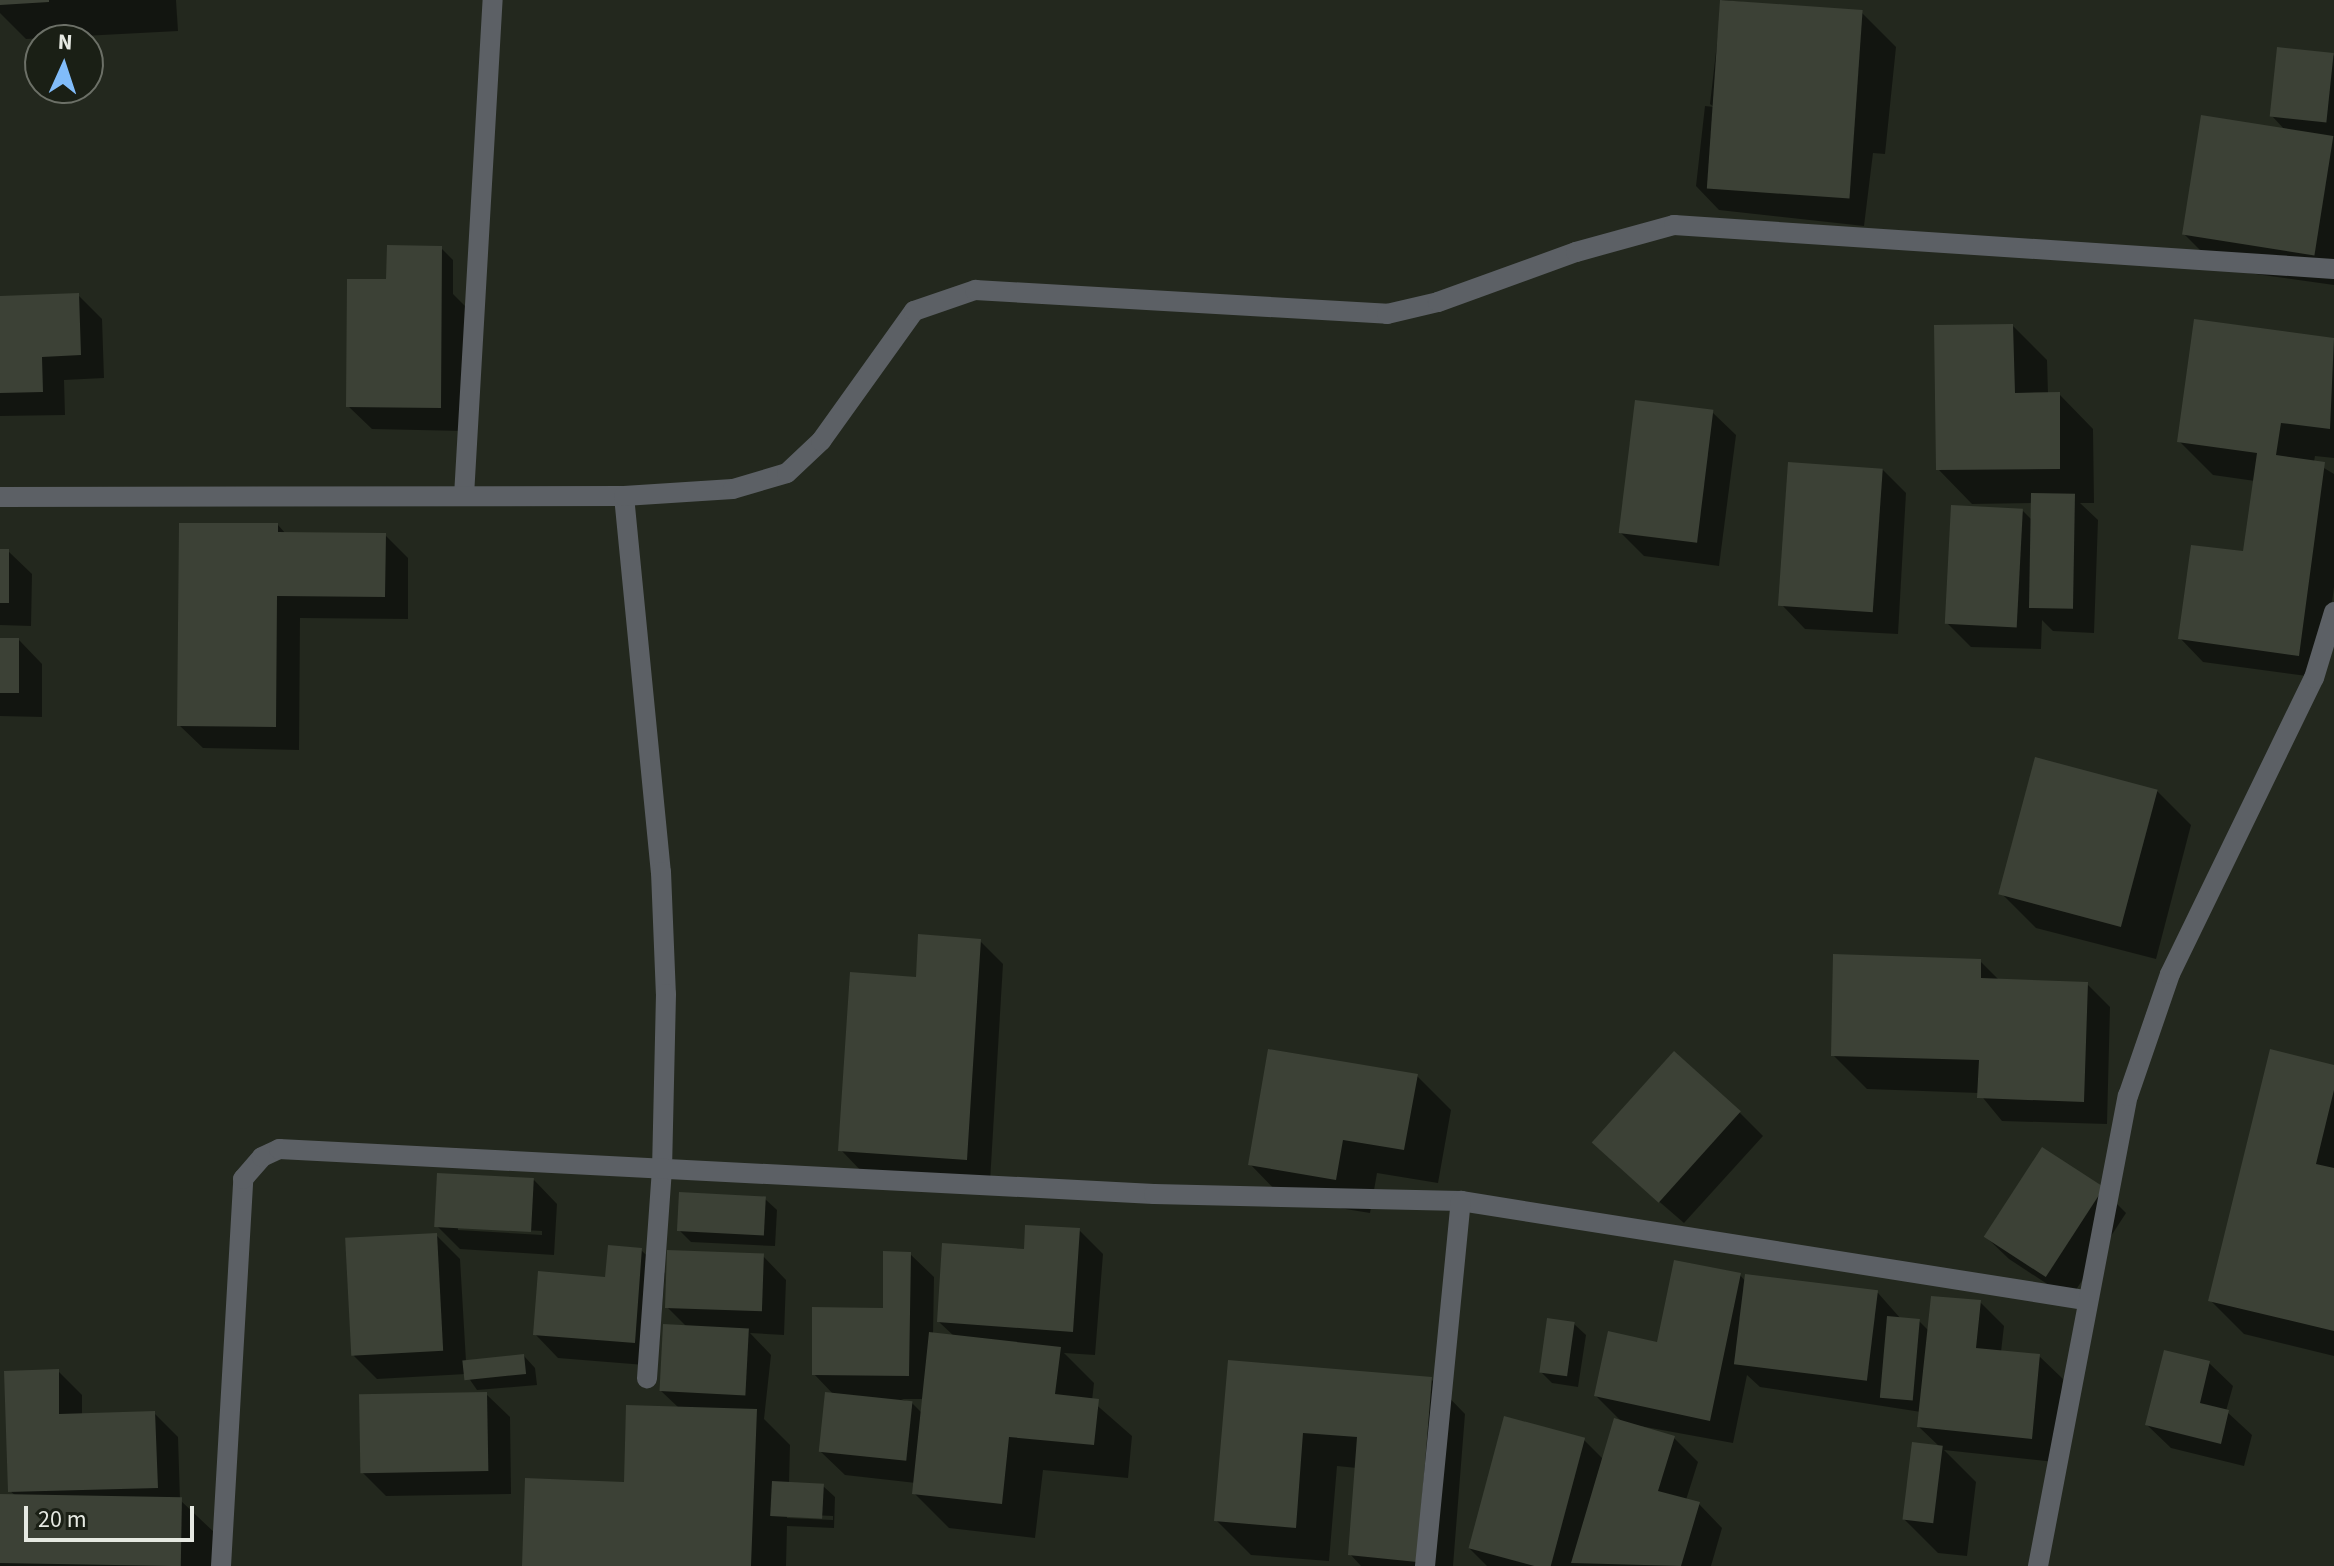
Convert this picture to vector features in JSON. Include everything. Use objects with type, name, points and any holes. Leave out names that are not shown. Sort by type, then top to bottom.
[{"type":"street","points":[[464,496],[493,0]]},
{"type":"street","points":[[0,497],[624,496],[733,489],[787,473],[821,441],[902,322],[927,303],[975,290],[1387,314],[1438,302],[1576,252],[1674,225],[2334,269]]},
{"type":"street","points":[[624,496],[661,872],[666,994],[662,1169],[647,1378]]},
{"type":"street","points":[[2038,1566],[2085,1300],[2128,1096],[2170,974],[2314,678],[2334,612]]},
{"type":"street","points":[[221,1566],[243,1179],[252,1166],[279,1149],[1154,1194],[1461,1201],[2085,1300]]},
{"type":"street","points":[[1425,1566],[1461,1201]]},
{"type":"building","points":[[0,0],[49,0],[49,2],[0,5]]},
{"type":"building","points":[[1720,0],[1863,10],[1849,199],[1707,189]]},
{"type":"building","points":[[2277,47],[2334,53],[2326,123],[2270,117]]},
{"type":"building","points":[[2201,115],[2333,136],[2314,255],[2182,235]]},
{"type":"building","points":[[387,245],[442,246],[441,408],[346,407],[347,279],[386,279]]},
{"type":"building","points":[[79,293],[81,355],[42,357],[43,392],[0,393],[0,296]]},
{"type":"building","points":[[2194,319],[2334,338],[2330,429],[2281,423],[2276,455],[2325,462],[2299,656],[2178,639],[2191,545],[2243,551],[2257,453],[2177,442]]},
{"type":"building","points":[[2013,324],[2015,393],[2060,392],[2060,469],[1936,470],[1934,325]]},
{"type":"building","points":[[1635,400],[1713,410],[1697,543],[1619,533]]},
{"type":"building","points":[[1788,462],[1883,469],[1873,612],[1778,606]]},
{"type":"building","points":[[2031,493],[2075,494],[2073,609],[2029,608]]},
{"type":"building","points":[[1951,505],[2023,509],[2017,628],[1945,624]]},
{"type":"building","points":[[179,523],[278,523],[278,532],[386,533],[385,597],[277,596],[276,727],[177,726]]},
{"type":"building","points":[[0,549],[9,549],[9,603],[0,603]]},
{"type":"building","points":[[0,638],[19,638],[19,693],[0,693]]},
{"type":"building","points":[[2035,757],[2158,790],[2121,927],[1998,894]]},
{"type":"building","points":[[918,934],[981,939],[967,1160],[838,1151],[850,972],[916,977]]},
{"type":"building","points":[[1833,954],[1981,959],[1981,978],[2088,982],[2084,1102],[1977,1098],[1979,1060],[1831,1056]]},
{"type":"building","points":[[1268,1049],[1418,1074],[1404,1150],[1343,1140],[1336,1180],[1248,1165]]},
{"type":"building","points":[[2270,1049],[2334,1065],[2334,1090],[2316,1164],[2334,1168],[2334,1331],[2208,1301]]},
{"type":"building","points":[[1674,1051],[1741,1111],[1659,1203],[1592,1142]]},
{"type":"building","points":[[2042,1147],[2104,1187],[2046,1277],[1984,1237]]},
{"type":"building","points":[[437,1173],[534,1178],[531,1232],[434,1227]]},
{"type":"building","points":[[679,1192],[766,1197],[764,1235],[677,1231]]},
{"type":"building","points":[[1025,1225],[1080,1228],[1073,1332],[937,1322],[942,1243],[1024,1249]]},
{"type":"building","points":[[437,1233],[443,1351],[351,1356],[345,1238]]},
{"type":"building","points":[[608,1245],[642,1248],[635,1343],[533,1335],[538,1271],[605,1277]]},
{"type":"building","points":[[667,1250],[764,1253],[762,1311],[665,1308]]},
{"type":"building","points":[[883,1251],[911,1252],[909,1376],[812,1375],[812,1307],[883,1308]]},
{"type":"building","points":[[1674,1260],[1741,1273],[1710,1421],[1594,1396],[1608,1331],[1657,1342]]},
{"type":"building","points":[[1745,1274],[1878,1290],[1867,1381],[1734,1364]]},
{"type":"building","points":[[1931,1296],[1981,1300],[1976,1348],[2040,1354],[2032,1439],[1917,1427]]},
{"type":"building","points":[[1887,1316],[1920,1319],[1913,1401],[1880,1398]]},
{"type":"building","points":[[1547,1318],[1575,1322],[1567,1376],[1539,1372]]},
{"type":"building","points":[[663,1324],[749,1329],[745,1395],[659,1391]]},
{"type":"building","points":[[929,1332],[1061,1347],[1055,1394],[1099,1399],[1094,1445],[1009,1437],[1002,1504],[912,1494]]},
{"type":"building","points":[[2164,1350],[2210,1361],[2200,1403],[2229,1410],[2221,1444],[2145,1425]]},
{"type":"building","points":[[524,1354],[526,1374],[464,1380],[462,1360]]},
{"type":"building","points":[[1228,1360],[1432,1377],[1417,1562],[1348,1555],[1357,1437],[1303,1433],[1296,1528],[1214,1521]]},
{"type":"building","points":[[59,1369],[59,1414],[155,1411],[158,1488],[8,1492],[4,1371]]},
{"type":"building","points":[[487,1392],[488,1471],[360,1473],[359,1394]]},
{"type":"building","points":[[825,1392],[913,1401],[906,1461],[819,1452]]},
{"type":"building","points":[[626,1405],[757,1409],[751,1566],[522,1566],[525,1478],[624,1482]]},
{"type":"building","points":[[1504,1416],[1585,1438],[1551,1566],[1534,1566],[1469,1548]]},
{"type":"building","points":[[1614,1418],[1675,1436],[1658,1491],[1700,1502],[1681,1566],[1571,1563]]},
{"type":"building","points":[[1912,1442],[1943,1446],[1933,1523],[1902,1519]]},
{"type":"building","points":[[772,1481],[824,1484],[822,1519],[770,1516]]},
{"type":"building","points":[[0,1494],[182,1497],[181,1566],[0,1563]]}]
